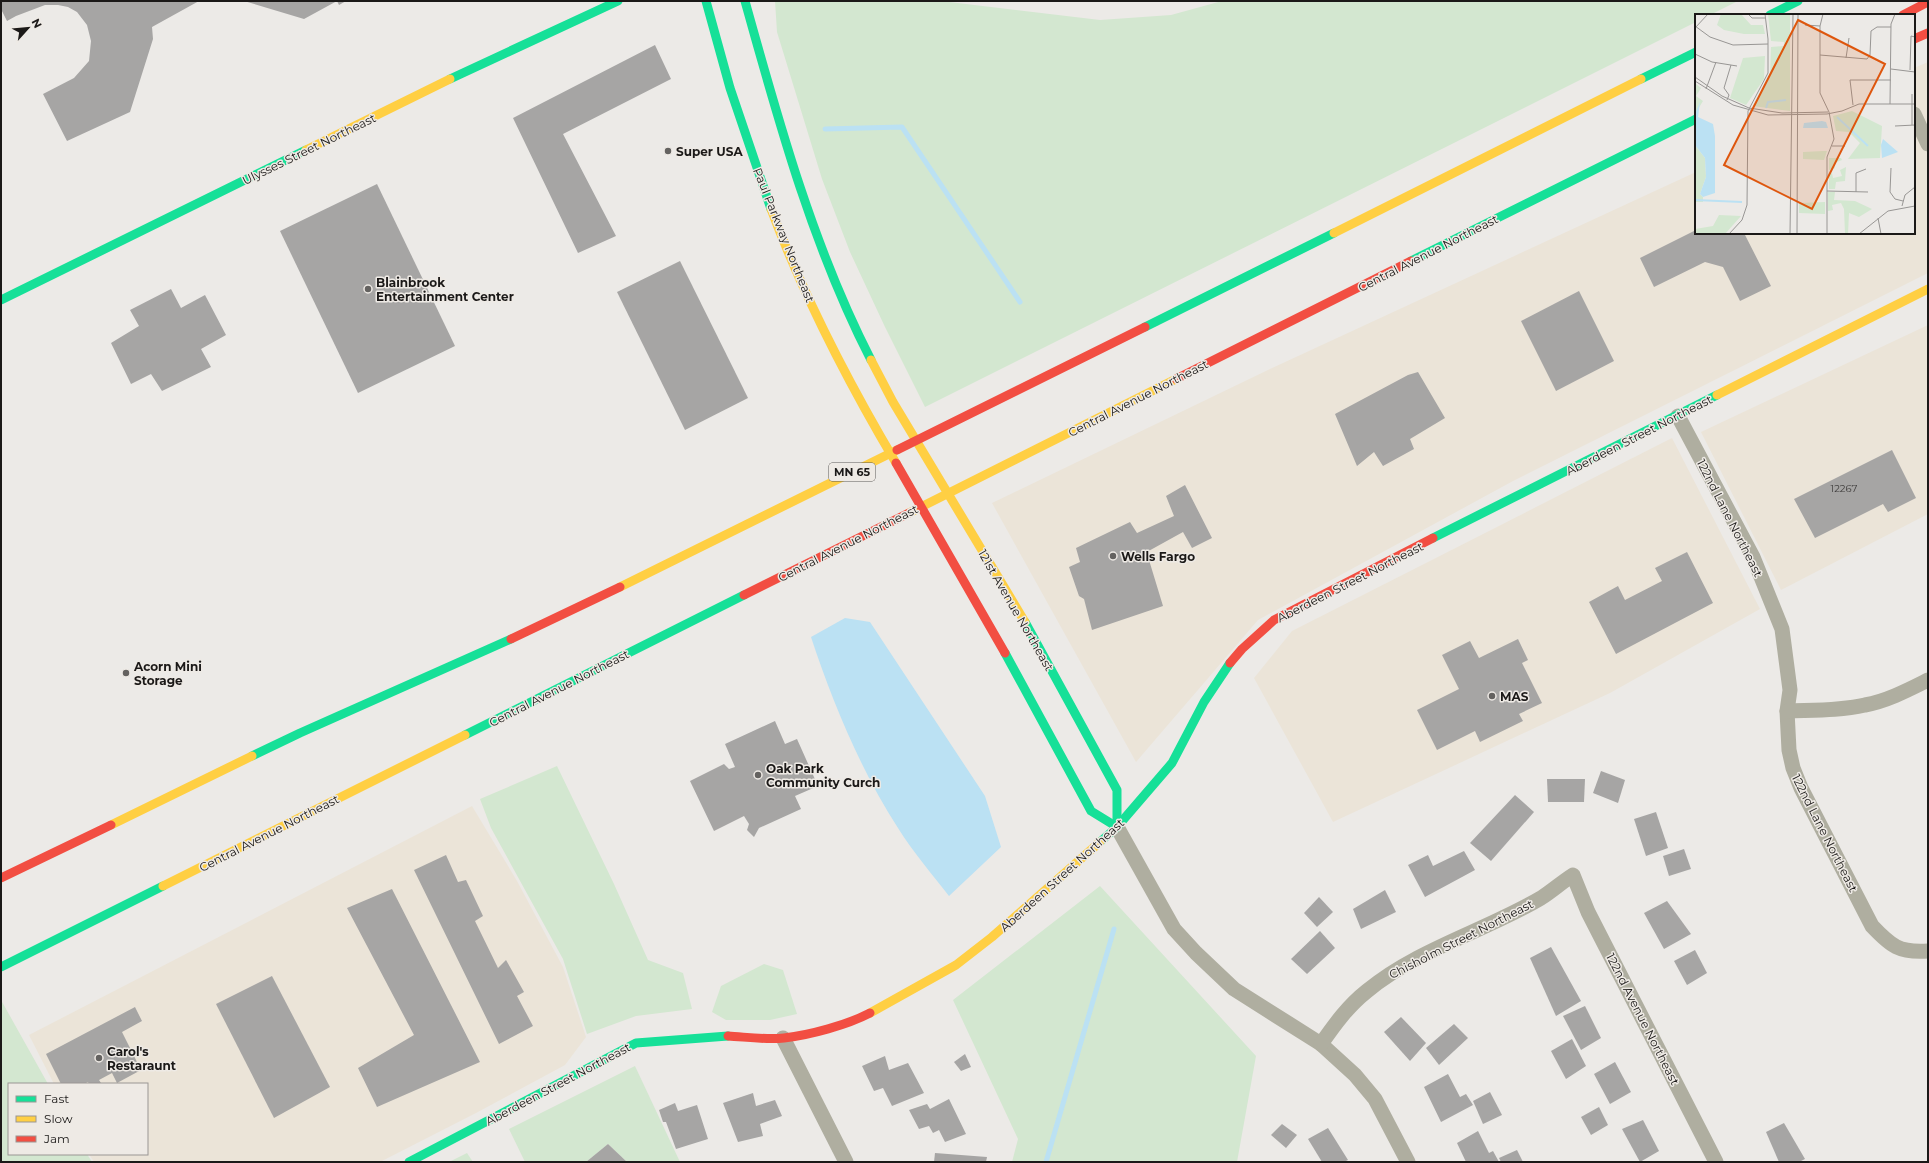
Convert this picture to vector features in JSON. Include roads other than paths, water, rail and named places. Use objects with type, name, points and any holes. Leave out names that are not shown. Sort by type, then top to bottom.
[{"type":"main road","name":"Ulysses Street Northeast","points":[[1,300],[417,97],[461,74],[618,1]]},
{"type":"main road","name":"Paul Parkway Northeast","points":[[706,1],[739,120],[766,198],[829,342],[869,415]]},
{"type":"main road","name":"121st Avenue Northeast","points":[[745,1],[776,111],[802,193],[857,332],[893,402],[1012,601],[1117,790],[1117,827]]},
{"type":"main road","points":[[1772,14],[1797,2]]},
{"type":"main road","points":[[1905,14],[1928,2]]},
{"type":"main road","points":[[1915,39],[1928,33]]},
{"type":"main road","name":"MN 65","points":[[1,878],[300,733],[542,625],[970,414],[1695,52]]},
{"type":"main road","name":"Central Avenue Northeast","points":[[1,967],[1695,120]]},
{"type":"main road","points":[[1654,141],[1695,128]]},
{"type":"main road","name":"Aberdeen Street Northeast","points":[[409,1162],[636,1043],[721,1036],[783,1038],[812,1033],[862,1017],[956,965],[992,937],[1117,827],[1172,763],[1204,702],[1222,674],[1242,649],[1274,620],[1310,600],[1928,289]]},
{"type":"main road","name":"121st Avenue Northeast","points":[[869,415],[943,543],[1091,811],[1117,827]]},
{"type":"street","points":[[1915,116],[1928,144]]},
{"type":"street","name":"122nd Lane Northeast","points":[[1678,416],[1753,557],[1782,629],[1790,690],[1787,710],[1789,750],[1793,768],[1801,788],[1872,926],[1898,949],[1917,952],[1928,951]]},
{"type":"street","points":[[1787,710],[1833,710],[1866,705],[1896,695],[1928,680]]},
{"type":"street","name":"121st Avenue Northeast","points":[[1117,827],[1174,930],[1234,989],[1321,1044],[1355,1075],[1375,1099],[1408,1162]]},
{"type":"street","name":"Chisholm Street Northeast","points":[[1321,1044],[1344,1013],[1367,992],[1388,976],[1418,959],[1541,898],[1573,875]]},
{"type":"street","name":"122nd Avenue Northeast","points":[[1573,875],[1588,912],[1716,1162]]},
{"type":"street","points":[[783,1038],[846,1162]]},
{"type":"water","points":[[845,618],[870,622],[985,796],[1001,847],[949,896],[910,846],[884,806],[848,735],[828,686],[811,637]]},
{"type":"waterway","points":[[825,129],[902,127],[1020,302]]},
{"type":"waterway","points":[[1046,1162],[1114,929]]},
{"type":"place","name":"Super USA","points":[[668,151]]},
{"type":"place","name":"Blainbrook Entertainment Center","points":[[368,289]]},
{"type":"place","name":"Wells Fargo","points":[[1113,556]]},
{"type":"place","name":"Acorn Mini Storage","points":[[126,673]]},
{"type":"place","name":"MAS","points":[[1492,696]]},
{"type":"place","name":"Oak Park Community Curch","points":[[758,775]]},
{"type":"place","name":"Carol's Restaraunt","points":[[99,1058]]}]
